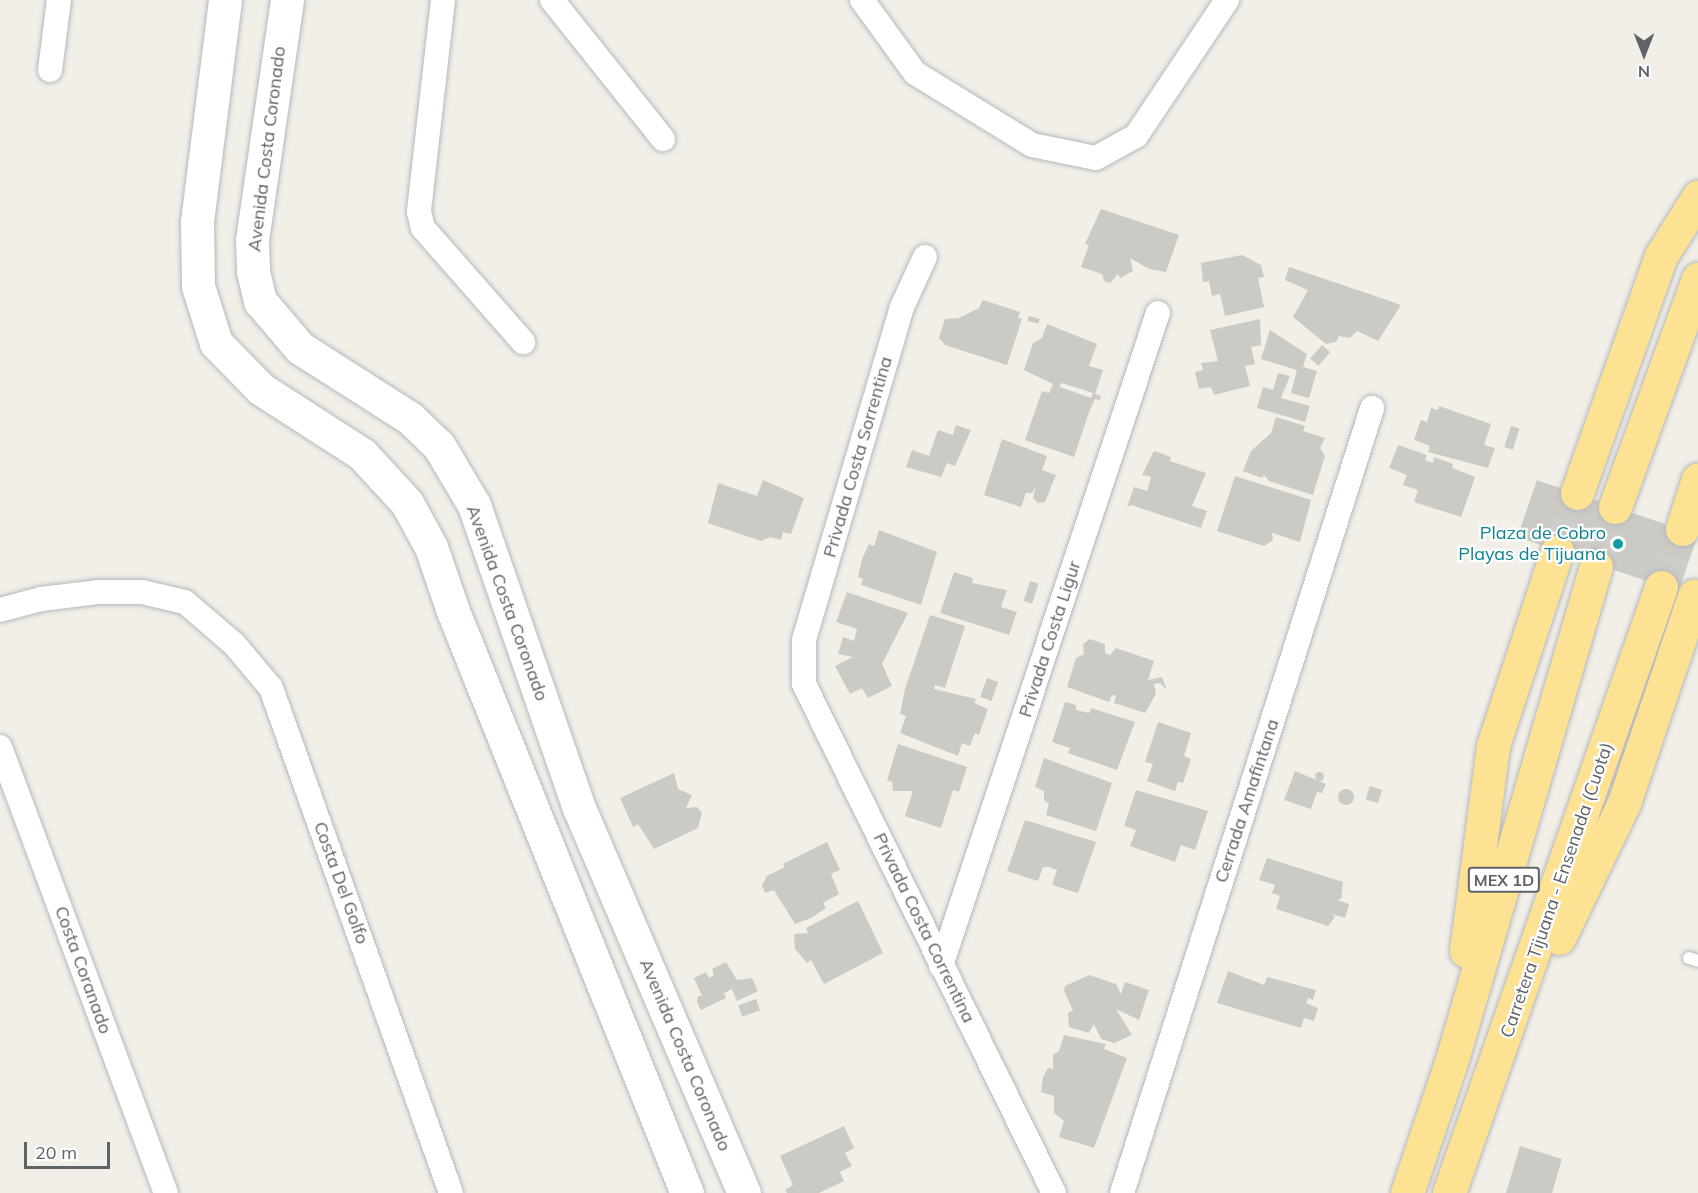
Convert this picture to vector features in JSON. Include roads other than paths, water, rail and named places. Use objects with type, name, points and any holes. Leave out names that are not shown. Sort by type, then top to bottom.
[{"type":"highway","points":[[1577,493],[1661,256],[1698,197]]},
{"type":"highway","points":[[1615,507],[1698,279]]},
{"type":"highway","points":[[1682,529],[1698,479]]},
{"type":"highway","points":[[1453,1056],[1493,746],[1557,551]]},
{"type":"highway","name":"MEX 1D","points":[[1407,1193],[1453,1056],[1596,566]]},
{"type":"highway","name":"Carretera Tijuana - Ensenada (Cuota)","points":[[1449,1193],[1492,1077],[1661,587]]},
{"type":"highway","points":[[1492,1077],[1624,803],[1694,596]]},
{"type":"street","points":[[50,70],[59,0]]},
{"type":"street","points":[[225,0],[197,220],[198,286],[216,343],[261,389],[362,454],[407,503],[431,547],[655,1118],[687,1193]]},
{"type":"street","name":"Avenida Costa Coronado","points":[[287,0],[252,240],[253,270],[260,301],[300,348],[410,418],[439,446],[474,505],[579,808],[744,1193]]},
{"type":"street","points":[[443,0],[418,212],[423,228],[523,342]]},
{"type":"street","points":[[552,0],[663,139]]},
{"type":"street","points":[[862,0],[915,73],[1032,145],[1096,158],[1136,136],[1227,0]]},
{"type":"street","name":"Privada Costa Sorrentina","points":[[801,661],[804,640],[902,307],[925,257]]},
{"type":"street","name":"Privada Costa Ligur","points":[[941,966],[1158,313]]},
{"type":"street","name":"Cerrada Amafintana","points":[[1122,1193],[1372,408]]},
{"type":"street","name":"Costa Del Golfo","points":[[0,610],[41,599],[98,592],[142,592],[185,602],[234,645],[271,688],[452,1193]]},
{"type":"street","name":"Privada Costa Correntina","points":[[801,661],[804,684],[1054,1193]]},
{"type":"street","name":"Costa Coranado","points":[[0,747],[166,1193]]},
{"type":"street","points":[[655,1118],[703,1097]]},
{"type":"tunnel","points":[[1557,551],[1577,493]]},
{"type":"tunnel","points":[[1596,566],[1615,507]]},
{"type":"tunnel","points":[[1661,587],[1682,529]]},
{"type":"place","name":"Plaza de Cobro Playas de Tijuana","points":[[1618,544]]}]
